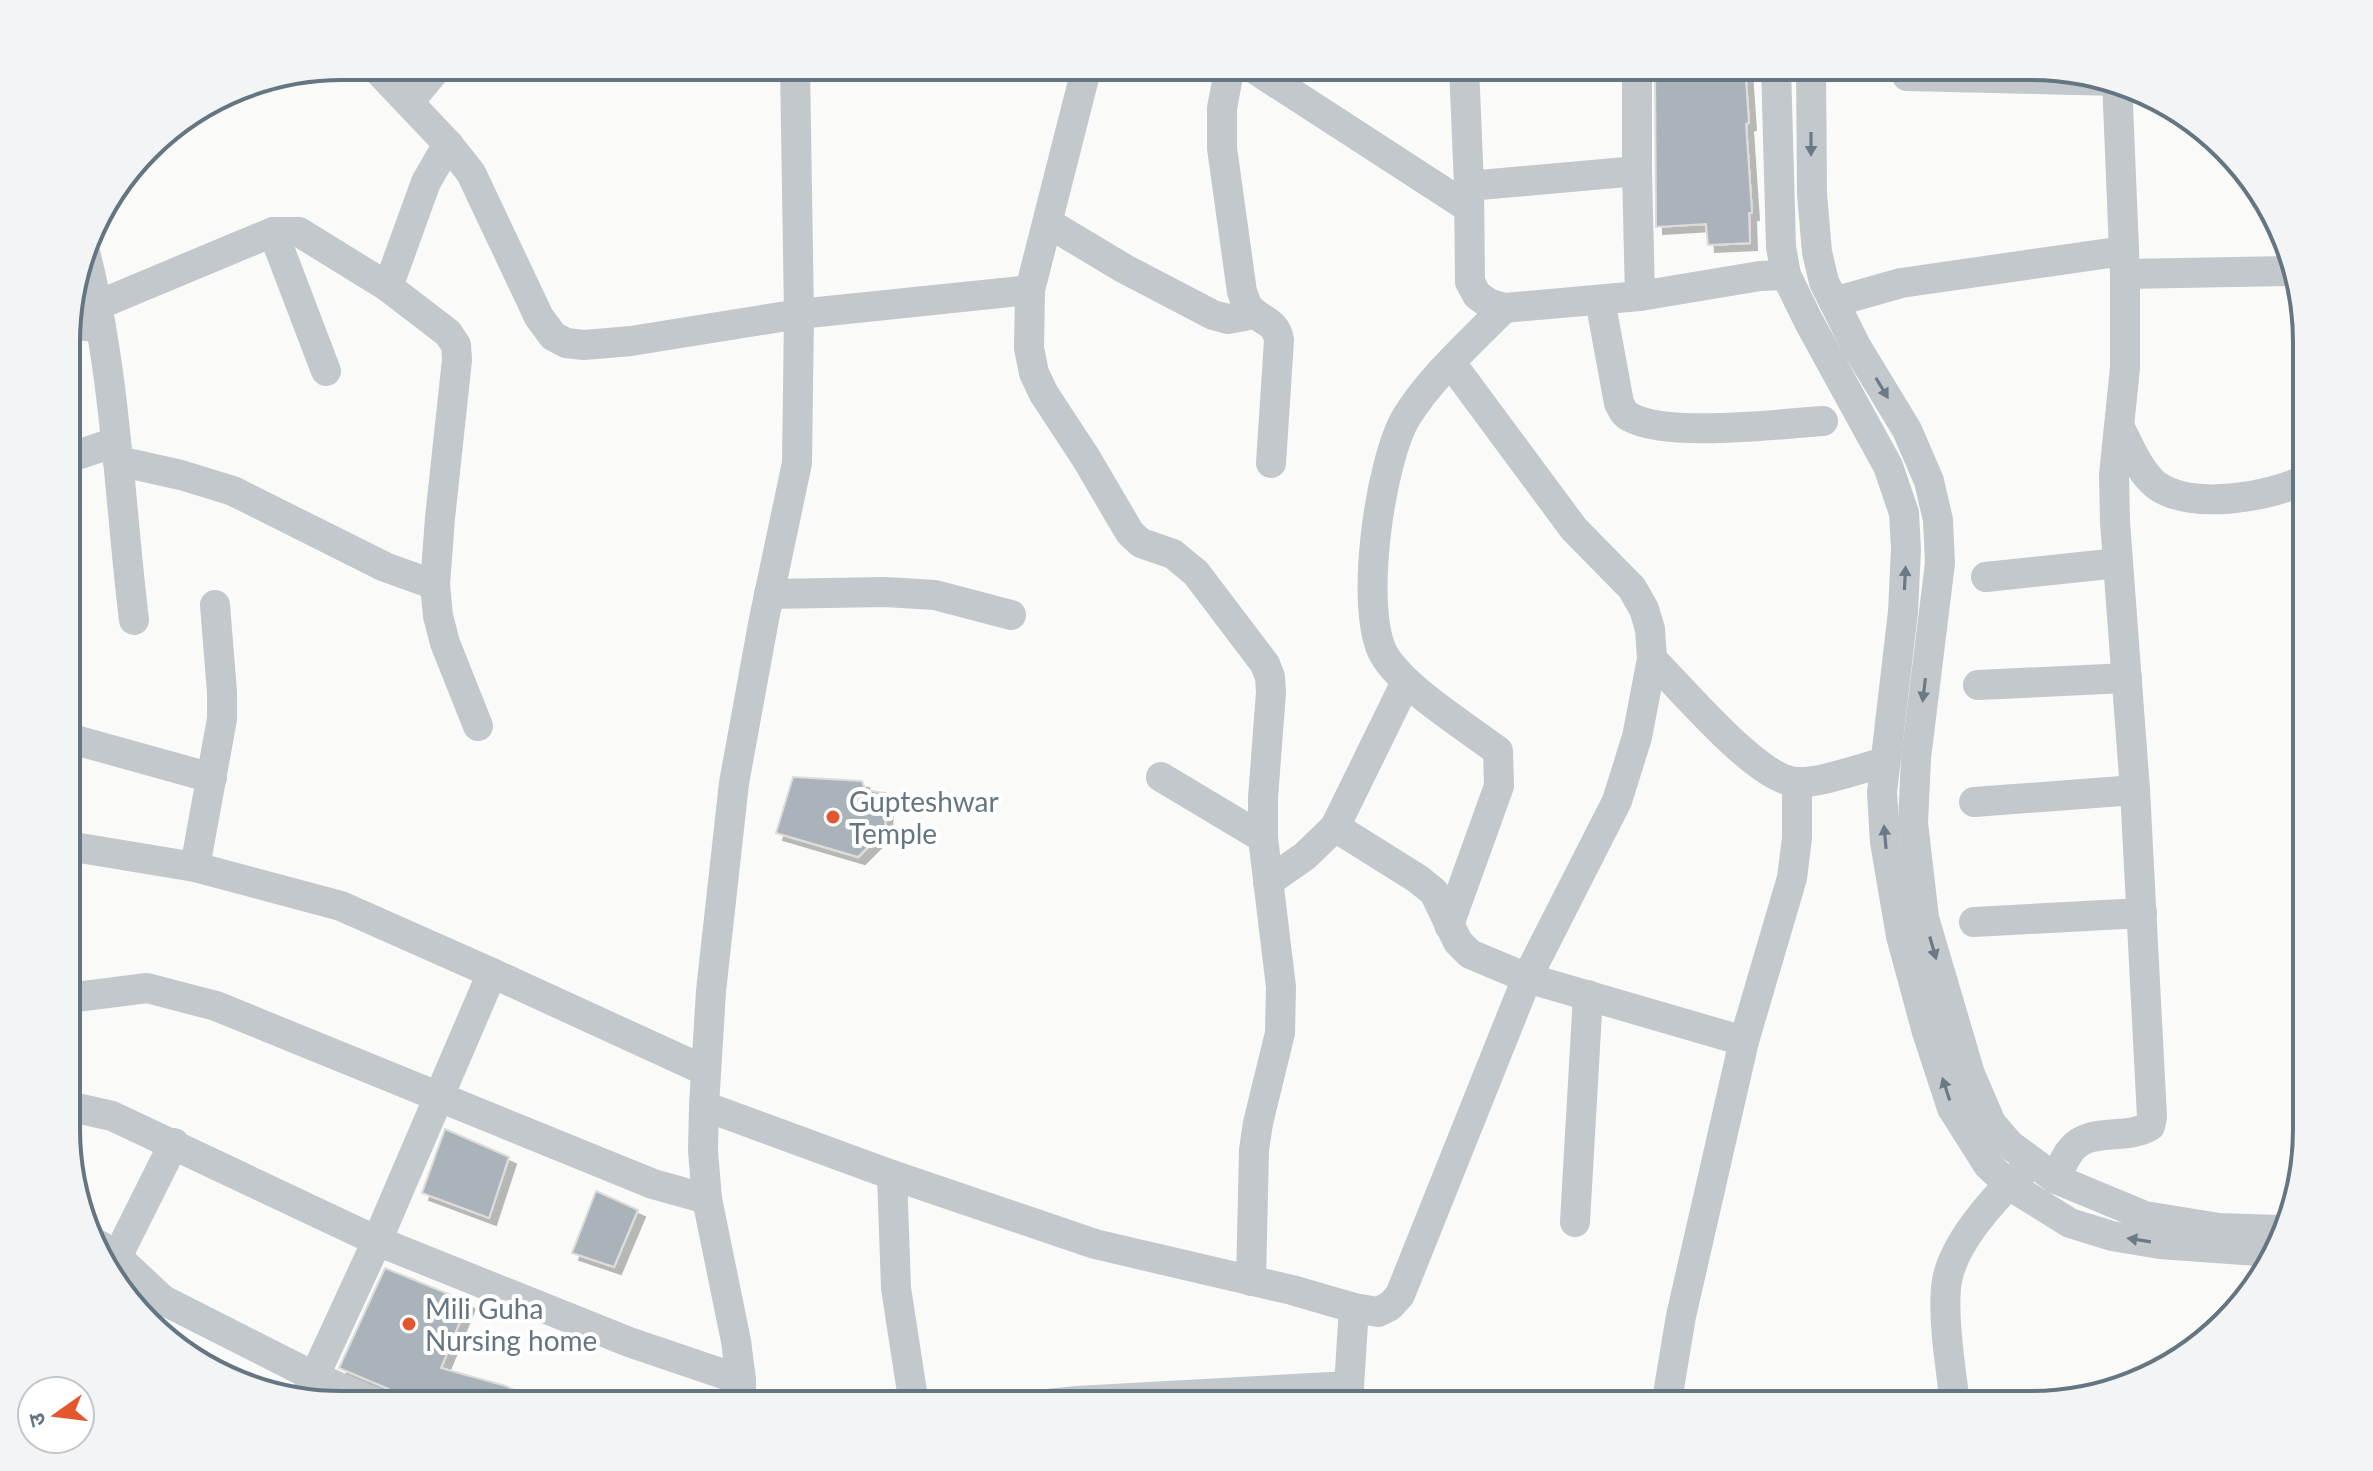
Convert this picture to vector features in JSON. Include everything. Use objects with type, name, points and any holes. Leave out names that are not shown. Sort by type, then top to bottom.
[{"type":"street","points":[[388,80],[471,173],[539,317],[553,336],[566,343],[584,345],[631,341],[799,314],[1030,290]]},
{"type":"street","points":[[409,102],[427,80]]},
{"type":"street","points":[[741,1391],[736,1341],[707,1199],[703,1151],[704,1106],[711,991],[734,783],[797,463],[799,314],[792,80]]},
{"type":"street","points":[[1084,80],[1030,290],[1029,348],[1034,373],[1130,533],[1141,543],[1173,554],[1196,573],[1265,664],[1270,677],[1263,838],[1281,987],[1280,1033],[1254,1150],[1251,1281]]},
{"type":"street","points":[[1227,80],[1222,108],[1222,148],[1242,292],[1255,314],[1278,331],[1271,463]]},
{"type":"street","points":[[1273,80],[1469,197],[1637,171]]},
{"type":"street","points":[[1465,80],[1470,282],[1477,295],[1488,303],[1504,308],[1600,300],[1760,276],[1786,275]]},
{"type":"street","points":[[1637,80],[1640,296]]},
{"type":"street","points":[[1776,80],[1781,247],[1786,275],[1888,466],[1904,513],[1903,612],[1882,792],[1885,842],[1901,936],[1952,1108],[1988,1165],[2009,1185],[2070,1223],[2124,1238],[2218,1238],[2272,1231]]},
{"type":"street","points":[[1811,80],[1812,194],[1817,252],[1824,282],[1856,346],[1907,430],[1929,481],[1938,520],[1940,563],[1915,771],[1913,823],[1924,918],[1970,1074],[1991,1123],[2010,1145],[2044,1171],[2145,1216],[2263,1250]]},
{"type":"street","points":[[1954,1390],[1946,1285],[1956,1256],[1975,1224],[2009,1185],[2044,1171],[2085,1138],[2141,1131],[2150,1126],[2152,1117],[2114,475],[2125,368],[2119,96]]},
{"type":"street","points":[[388,287],[426,182],[448,144]]},
{"type":"street","points":[[1048,223],[1125,269],[1213,315],[1228,319],[1255,314]]},
{"type":"street","points":[[273,232],[326,371]]},
{"type":"street","points":[[81,321],[100,316],[273,232],[299,232],[388,287],[448,333],[456,345],[457,360],[435,585],[445,643],[478,726]]},
{"type":"street","points":[[1834,302],[1901,283],[2124,263],[2282,271]]},
{"type":"street","points":[[90,273],[100,316],[134,620]]},
{"type":"street","points":[[1600,300],[1619,403],[1624,413],[1632,418],[1677,428],[1823,421]]},
{"type":"street","points":[[1449,925],[1499,786],[1498,751],[1406,682],[1385,657],[1373,620],[1371,582],[1383,488],[1392,447],[1405,419],[1422,395],[1504,308]]},
{"type":"street","points":[[704,1106],[892,1175],[1095,1244],[1354,1308],[1378,1312],[1390,1306],[1400,1295],[1527,978],[1617,801],[1637,737],[1652,659],[1650,629],[1644,609],[1632,588],[1574,529],[1451,363]]},
{"type":"street","points":[[2120,428],[2138,464],[2157,485],[2182,496],[2221,499],[2292,486]]},
{"type":"street","points":[[80,457],[117,452],[233,491],[385,567],[435,585]]},
{"type":"street","points":[[1986,577],[2118,563]]},
{"type":"street","points":[[769,594],[885,592],[935,595],[1011,615]]},
{"type":"street","points":[[195,867],[222,719],[215,605]]},
{"type":"street","points":[[1652,659],[1742,752],[1769,773],[1797,782],[1885,762]]},
{"type":"street","points":[[1978,685],[2127,678]]},
{"type":"street","points":[[1268,882],[1305,856],[1335,827],[1406,682]]},
{"type":"street","points":[[80,741],[212,778]]},
{"type":"street","points":[[1161,777],[1263,838]]},
{"type":"street","points":[[1669,1390],[1681,1316],[1744,1041],[1792,878],[1797,838],[1797,782]]},
{"type":"street","points":[[1974,802],[2135,790]]},
{"type":"street","points":[[1335,827],[1426,885],[1440,902],[1458,942],[1470,954],[1527,978],[1744,1041]]},
{"type":"street","points":[[80,848],[195,867],[341,906],[706,1071]]},
{"type":"street","points":[[1974,922],[2142,913]]},
{"type":"street","points":[[113,1256],[163,1300],[309,1388],[377,1241],[492,973]]},
{"type":"street","points":[[80,996],[147,988],[202,1003],[653,1184],[707,1199]]},
{"type":"street","points":[[1575,1222],[1588,995]]},
{"type":"street","points":[[80,1109],[112,1116],[174,1143],[377,1241],[712,1372],[738,1391]]},
{"type":"street","points":[[109,1249],[174,1143]]},
{"type":"street","points":[[892,1175],[896,1288],[912,1391]]},
{"type":"street","points":[[1350,1390],[1354,1308]]},
{"type":"building","points":[[1655,80],[1746,80],[1752,213],[1749,213],[1750,243],[1708,245],[1706,224],[1656,227]]},
{"type":"building","name":"Gupteshwar Temple","points":[[793,777],[862,781],[865,790],[886,793],[885,830],[858,857],[776,833]]},
{"type":"building","points":[[445,1129],[509,1157],[489,1218],[422,1193]]},
{"type":"building","points":[[596,1191],[638,1210],[614,1267],[572,1253]]},
{"type":"building","name":"Mili Guha Nursing home","points":[[385,1268],[468,1302],[441,1368],[516,1391],[391,1391],[339,1368]]},
{"type":"place","name":"Gupteshwar Temple","points":[[833,817]]},
{"type":"place","name":"Mili Guha Nursing home","points":[[409,1324]]}]
